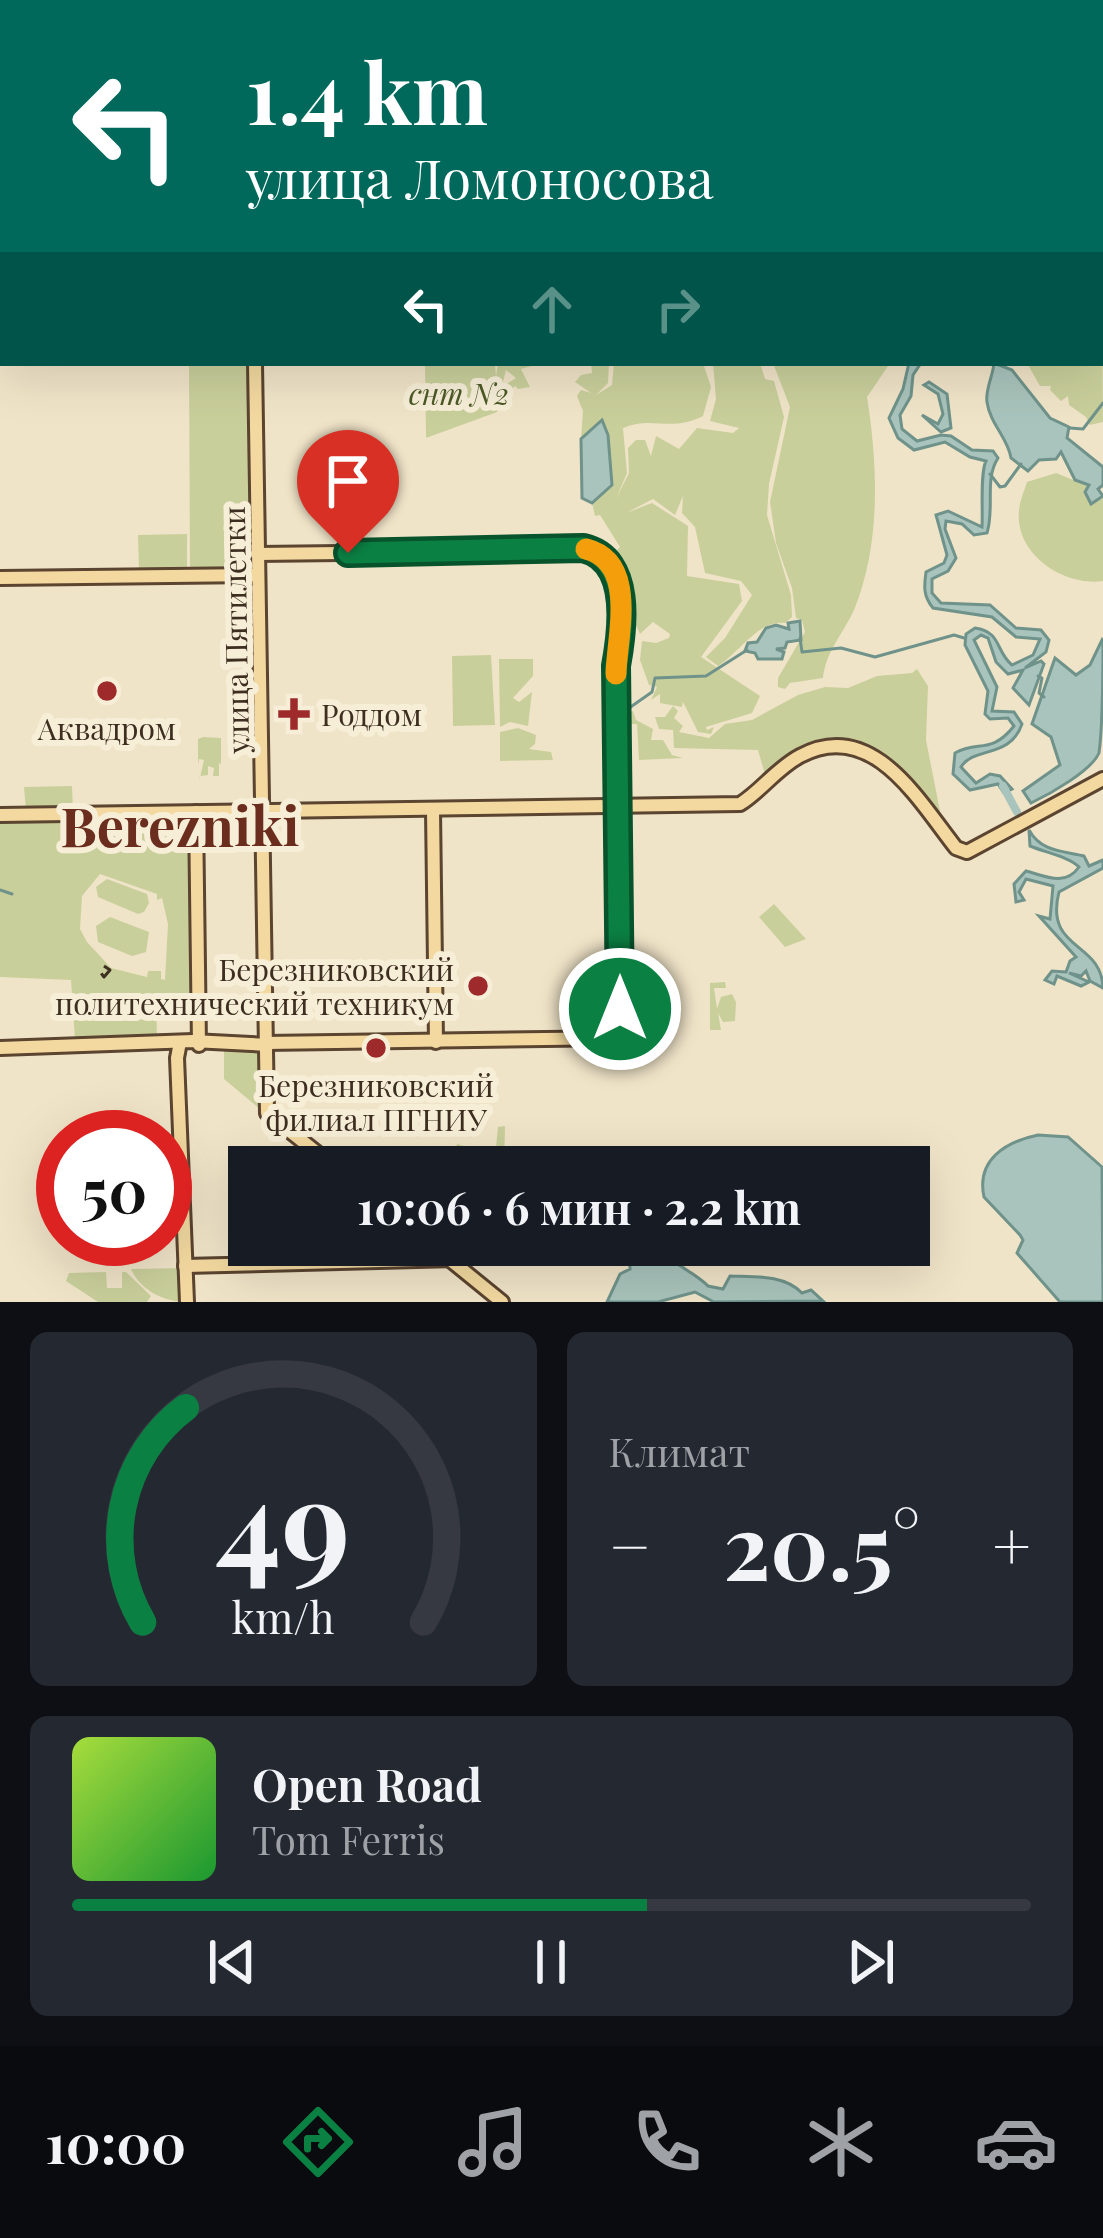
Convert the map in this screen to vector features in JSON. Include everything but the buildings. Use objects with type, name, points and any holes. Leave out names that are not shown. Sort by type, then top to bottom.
[{"type":"main road","name":"улица Пятилетки","points":[[255,366],[257,554]]},
{"type":"main road","points":[[0,576],[251,573],[257,554],[566,549],[596,552],[611,563],[617,576],[620,1038],[0,1046]]},
{"type":"main road","name":"улица Пятилетки","points":[[251,573],[262,812],[267,1111],[311,1146]]},
{"type":"main road","points":[[0,815],[740,804],[803,754],[851,748],[893,770],[958,850],[967,852],[1103,778]]},
{"type":"main road","points":[[433,810],[436,1041]]},
{"type":"main road","points":[[196,812],[203,1044]]},
{"type":"main road","points":[[178,1046],[181,1110]]},
{"type":"main road","points":[[192,1266],[228,1265]]},
{"type":"main road","points":[[187,1266],[189,1302]]},
{"type":"main road","points":[[462,1266],[506,1302]]},
{"type":"green space","points":[[189,366],[252,366],[254,552],[248,554],[245,570],[190,567]]},
{"type":"green space","name":"снт N2","points":[[425,366],[495,366],[496,377],[498,366],[532,366],[521,369],[530,387],[515,386],[505,395],[508,383],[516,378],[506,370],[500,393],[496,387],[497,412],[426,438]]},
{"type":"green space","points":[[591,366],[609,366],[608,383],[596,395],[612,385],[614,366],[704,366],[711,387],[703,416],[681,423],[623,428],[627,473],[616,499],[629,473],[628,448],[636,440],[645,440],[651,456],[656,436],[679,449],[697,428],[733,433],[739,428],[710,421],[716,399],[713,366],[761,366],[765,379],[774,381],[784,417],[767,515],[791,595],[792,617],[758,631],[718,666],[706,657],[725,638],[752,595],[741,581],[705,573],[695,527],[682,513],[683,496],[675,515],[653,499],[626,513],[652,503],[688,526],[687,576],[739,584],[742,601],[701,657],[760,696],[752,713],[706,727],[714,727],[711,734],[698,732],[683,702],[682,707],[660,703],[660,694],[651,700],[657,687],[649,685],[640,660],[642,641],[656,643],[670,634],[653,622],[640,634],[631,614],[627,622],[636,633],[633,637],[624,629],[629,608],[617,573],[615,552],[620,547],[600,515],[595,516],[592,503],[612,485],[608,435],[601,420],[581,439],[583,411],[577,396],[581,390],[591,393],[575,382],[592,373]]},
{"type":"green space","points":[[774,366],[888,366],[867,397],[875,505],[863,585],[823,678],[790,683],[785,689],[778,687],[778,678],[805,632],[802,620],[796,618],[770,502],[790,407]]},
{"type":"green space","points":[[1029,366],[1103,366],[1103,422],[1090,425],[1069,405],[1068,396],[1061,401],[1051,386],[1040,386]]},
{"type":"green space","points":[[1056,473],[1088,486],[1085,492],[1091,504],[1103,498],[1103,581],[1058,573],[1025,540],[1019,510],[1027,482]]},
{"type":"green space","points":[[187,534],[187,570],[139,571],[138,535]]},
{"type":"green space","points":[[491,655],[495,725],[453,726],[452,656]]},
{"type":"green space","points":[[499,659],[533,659],[533,676],[513,698],[519,702],[532,692],[528,726],[510,722],[500,727]]},
{"type":"green space","points":[[917,669],[928,686],[926,740],[940,811],[927,807],[867,750],[811,750],[766,778],[758,750],[674,748],[673,730],[659,729],[655,717],[665,717],[673,706],[678,711],[674,718],[683,726],[679,732],[709,738],[725,724],[752,720],[798,695],[825,687],[848,688],[877,676]]},
{"type":"green space","points":[[633,711],[636,720],[653,729],[651,740],[663,740],[672,755],[683,758],[639,760],[637,724],[622,724],[621,719]]},
{"type":"green space","points":[[518,728],[536,735],[529,749],[551,752],[553,760],[500,761],[500,732]]},
{"type":"green space","points":[[221,738],[219,776],[213,776],[214,768],[208,766],[208,775],[200,776],[204,760],[199,759],[198,765],[198,739]]},
{"type":"green space","points":[[72,786],[73,809],[26,810],[24,787]]},
{"type":"green space","points":[[182,819],[190,826],[192,997],[156,999],[157,1037],[75,1039],[71,980],[0,977],[0,820]],"holes":[[[100,874],[157,894],[168,924],[165,980],[161,971],[148,971],[147,977],[111,968],[80,929],[82,896]]]},
{"type":"green space","points":[[107,879],[147,894],[144,912],[138,914],[98,897],[96,887]]},
{"type":"green space","points":[[774,904],[806,939],[785,947],[759,917]]},
{"type":"green space","points":[[110,917],[149,932],[146,952],[132,956],[98,942],[96,926]]},
{"type":"green space","points":[[725,982],[726,988],[714,988],[717,1009],[721,997],[732,994],[735,1021],[723,1022],[718,1013],[721,1030],[710,1030],[710,983]]},
{"type":"green space","points":[[256,1048],[260,1052],[260,1109],[224,1079],[224,1049]]},
{"type":"green space","points":[[505,1126],[505,1146],[496,1146],[498,1127]]},
{"type":"green space","points":[[184,1268],[186,1302],[154,1293],[131,1269]]},
{"type":"green space","points":[[106,1272],[107,1288],[122,1288],[122,1272],[126,1272],[151,1296],[147,1302],[98,1302],[66,1281],[69,1273]]},
{"type":"water","points":[[908,366],[919,366],[900,415],[902,429],[917,441],[951,436],[972,450],[993,451],[998,458],[987,533],[974,535],[962,524],[946,521],[956,558],[948,571],[932,579],[932,593],[941,603],[990,605],[1016,628],[1041,630],[1049,640],[1046,652],[1025,668],[1044,664],[1029,705],[1013,688],[1023,670],[1008,674],[996,662],[988,638],[981,635],[974,640],[997,687],[992,711],[1014,712],[1022,724],[1009,743],[974,756],[961,767],[976,783],[990,774],[1000,776],[1012,789],[1004,793],[998,784],[970,790],[953,774],[955,753],[998,741],[1014,726],[1008,718],[990,719],[985,714],[988,691],[965,645],[966,634],[975,628],[990,634],[1012,665],[1033,655],[1040,639],[1016,637],[992,617],[933,608],[927,599],[926,572],[944,563],[947,555],[936,515],[948,511],[982,527],[986,461],[945,442],[914,450],[898,438],[889,418]]},
{"type":"water","points":[[993,366],[1012,370],[1050,418],[1069,427],[1067,438],[1103,467],[1103,485],[1098,489],[1103,496],[1091,504],[1085,492],[1089,485],[1075,480],[1061,452],[1056,459],[1039,460],[1028,471],[1011,458],[992,417],[987,393]]},
{"type":"water","points":[[929,382],[947,394],[951,428],[941,432],[922,415],[938,424],[943,414],[938,394],[924,385]]},
{"type":"water","points":[[602,420],[608,435],[612,485],[592,503],[582,498],[581,439]]},
{"type":"water","points":[[800,621],[801,640],[776,649],[784,652],[782,659],[758,659],[745,651],[766,628],[789,629],[788,623]]},
{"type":"water","points":[[1103,638],[1099,753],[1079,774],[1031,803],[1023,791],[1060,765],[1051,737],[1032,724],[1055,658],[1076,675],[1090,665]]},
{"type":"water","points":[[1029,830],[1046,847],[1084,856],[1089,866],[1103,860],[1103,868],[1059,892],[1057,911],[1066,936],[1094,961],[1103,988],[1090,981],[1086,971],[1081,976],[1069,973],[1089,982],[1081,986],[1057,976],[1054,984],[1045,980],[1052,971],[1066,972],[1076,957],[1039,916],[1050,919],[1053,886],[1026,879],[1019,892],[1024,900],[1016,902],[1014,884],[1026,871],[1061,878],[1079,867],[1030,846]]},
{"type":"water","points":[[1038,1135],[1068,1137],[1102,1167],[1103,1302],[1060,1302],[1017,1253],[1023,1240],[1020,1235],[984,1197],[989,1163],[1004,1148]]},
{"type":"water","points":[[681,1266],[708,1286],[723,1289],[730,1276],[768,1278],[786,1282],[802,1293],[811,1290],[823,1301],[714,1302],[695,1292],[658,1302],[607,1302],[620,1274],[630,1269]]},
{"type":"waterway","points":[[1070,428],[1083,429],[1103,403]]},
{"type":"waterway","points":[[990,474],[1000,487],[1005,486],[1021,464]]},
{"type":"waterway","points":[[800,638],[802,652],[841,648],[875,657],[954,635],[964,638]]},
{"type":"waterway","points":[[622,713],[652,692],[655,678],[706,676],[747,650]]},
{"type":"waterway","points":[[1038,676],[1042,678],[1039,693],[1044,697]]},
{"type":"waterway","points":[[1003,786],[1017,812]]},
{"type":"waterway","points":[[0,890],[12,894]]},
{"type":"railway","points":[[104,966],[110,970],[104,977],[101,973],[104,966]]},
{"type":"slow traffic","points":[[586,549],[605,557],[617,576],[620,642],[616,674]]},
{"type":"place","name":"Аквадром","points":[[107,691]]},
{"type":"place","name":"Роддом","points":[[294,714]]},
{"type":"place","name":"Березниковский политехнический техникум","points":[[478,986]]},
{"type":"place","name":"Березниковский филиал ПГНИУ","points":[[376,1048]]},
{"type":"district","name":"Berezniki","points":[[180,825]]},
{"type":"route","points":[[348,553],[583,548],[611,563],[618,585],[620,642],[616,666],[620,1009]]}]
